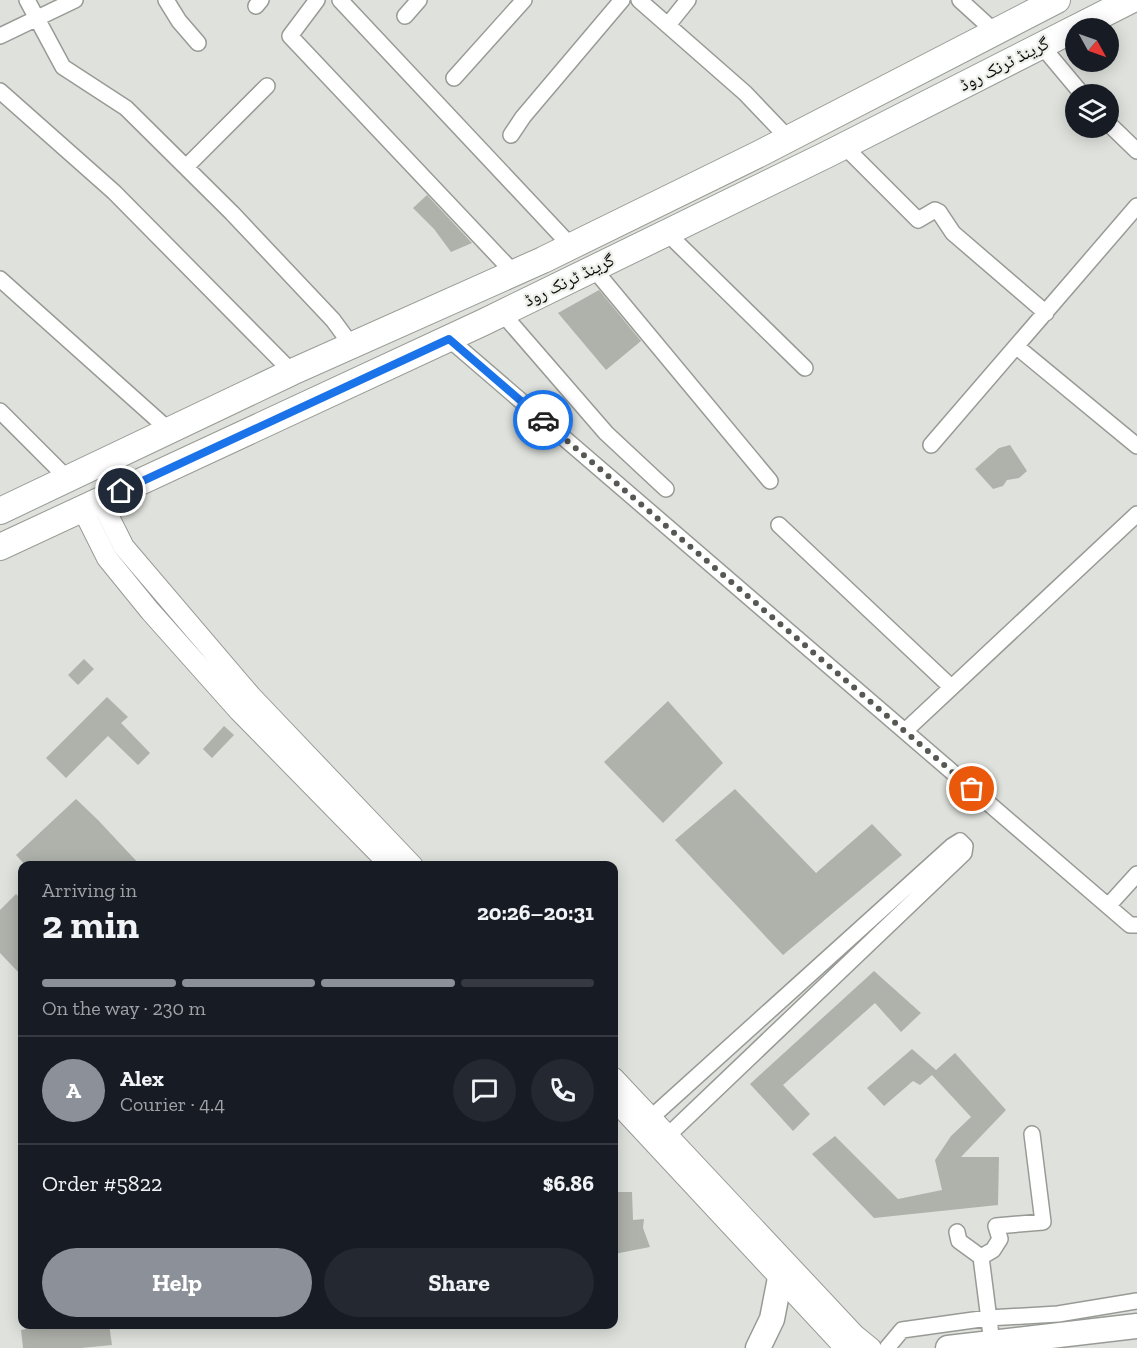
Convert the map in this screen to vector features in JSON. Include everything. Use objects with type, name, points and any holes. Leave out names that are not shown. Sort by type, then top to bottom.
[{"type":"highway","name":"گرینڈ ٹرنک روڈ","points":[[0,511],[291,372],[571,246],[1057,0]]},
{"type":"highway","name":"گرینڈ ٹرنک روڈ","points":[[0,547],[449,339],[844,146],[1131,0]]},
{"type":"highway","points":[[144,443],[157,475]]},
{"type":"main road","points":[[758,1348],[772,1319],[785,1272]]},
{"type":"main road","points":[[948,1348],[1137,1326]]},
{"type":"street","points":[[27,0],[63,67],[126,108],[333,320],[352,346]]},
{"type":"street","points":[[0,36],[75,0]]},
{"type":"street","points":[[166,0],[179,21],[198,43]]},
{"type":"street","points":[[317,0],[291,36],[514,273]]},
{"type":"street","points":[[340,0],[571,246]]},
{"type":"street","points":[[405,16],[419,0]]},
{"type":"street","points":[[454,78],[524,0]]},
{"type":"street","points":[[511,135],[523,117],[622,0]]},
{"type":"street","points":[[639,0],[745,93],[788,138]]},
{"type":"street","points":[[668,25],[688,0]]},
{"type":"street","points":[[960,0],[994,31]]},
{"type":"street","points":[[1041,45],[1074,84]]},
{"type":"street","points":[[186,167],[267,86]]},
{"type":"street","points":[[0,91],[114,192],[291,372]]},
{"type":"street","points":[[1119,134],[1137,151]]},
{"type":"street","points":[[844,146],[918,220],[934,210],[939,212],[954,233],[1046,313]]},
{"type":"street","points":[[932,445],[1137,206]]},
{"type":"street","points":[[666,232],[805,368]]},
{"type":"street","points":[[593,268],[770,482]]},
{"type":"street","points":[[0,279],[170,431]]},
{"type":"street","points":[[502,313],[606,434],[666,489]]},
{"type":"street","points":[[449,339],[1130,925],[1137,925]]},
{"type":"street","points":[[1017,347],[1137,446]]},
{"type":"street","points":[[0,411],[68,479]]},
{"type":"street","points":[[91,505],[107,558],[150,611],[239,711],[386,861]]},
{"type":"street","points":[[91,505],[251,696],[408,861]]},
{"type":"street","points":[[905,731],[950,686],[1137,514]]},
{"type":"street","points":[[779,525],[950,686]]},
{"type":"street","points":[[645,1123],[952,846],[960,841],[965,846],[964,853],[662,1141]]},
{"type":"street","points":[[1108,906],[1137,874]]},
{"type":"street","points":[[618,1084],[645,1123],[785,1272],[871,1348]]},
{"type":"street","points":[[618,1103],[645,1123]]},
{"type":"street","points":[[981,1257],[993,1250],[1000,1239],[996,1226],[1043,1222],[1032,1134]]},
{"type":"street","points":[[957,1232],[959,1241],[981,1257],[992,1343]]},
{"type":"street","points":[[785,1272],[845,1348]]},
{"type":"street","points":[[887,1348],[902,1330],[988,1318],[1058,1314],[1137,1301]]},
{"type":"building","points":[[427,195],[472,243],[451,252],[434,229],[413,208]]},
{"type":"building","points":[[599,290],[641,341],[606,370],[558,313]]},
{"type":"building","points":[[1010,445],[1027,471],[1019,478],[1007,480],[1003,486],[993,489],[975,469],[999,448]]},
{"type":"building","points":[[84,659],[94,669],[78,685],[68,675]]},
{"type":"building","points":[[107,697],[128,717],[121,723],[150,753],[138,765],[108,736],[66,778],[46,758]]},
{"type":"building","points":[[668,701],[723,763],[663,823],[604,762]]},
{"type":"building","points":[[224,726],[234,735],[212,758],[203,749]]},
{"type":"building","points":[[735,789],[816,873],[872,824],[902,855],[783,955],[675,840]]},
{"type":"building","points":[[76,799],[136,861],[21,861],[16,855]]},
{"type":"building","points":[[16,894],[18,896],[18,972],[0,953],[0,910]]},
{"type":"building","points":[[874,971],[921,1013],[901,1032],[875,1003],[783,1085],[810,1114],[793,1131],[750,1084]]},
{"type":"building","points":[[912,1049],[936,1070],[955,1053],[1006,1110],[961,1157],[999,1157],[998,1205],[874,1218],[812,1154],[835,1136],[898,1199],[942,1190],[935,1160],[951,1136],[971,1117],[932,1075],[920,1085],[913,1081],[884,1106],[867,1088]]},
{"type":"building","points":[[618,1192],[632,1192],[633,1220],[644,1219],[643,1228],[650,1247],[618,1253]]},
{"type":"building","points":[[110,1329],[112,1345],[81,1348],[23,1348],[21,1330]]},
{"type":"way so far","points":[[543,420],[972,789]]},
{"type":"route","points":[[121,491],[449,339],[543,420]]}]
